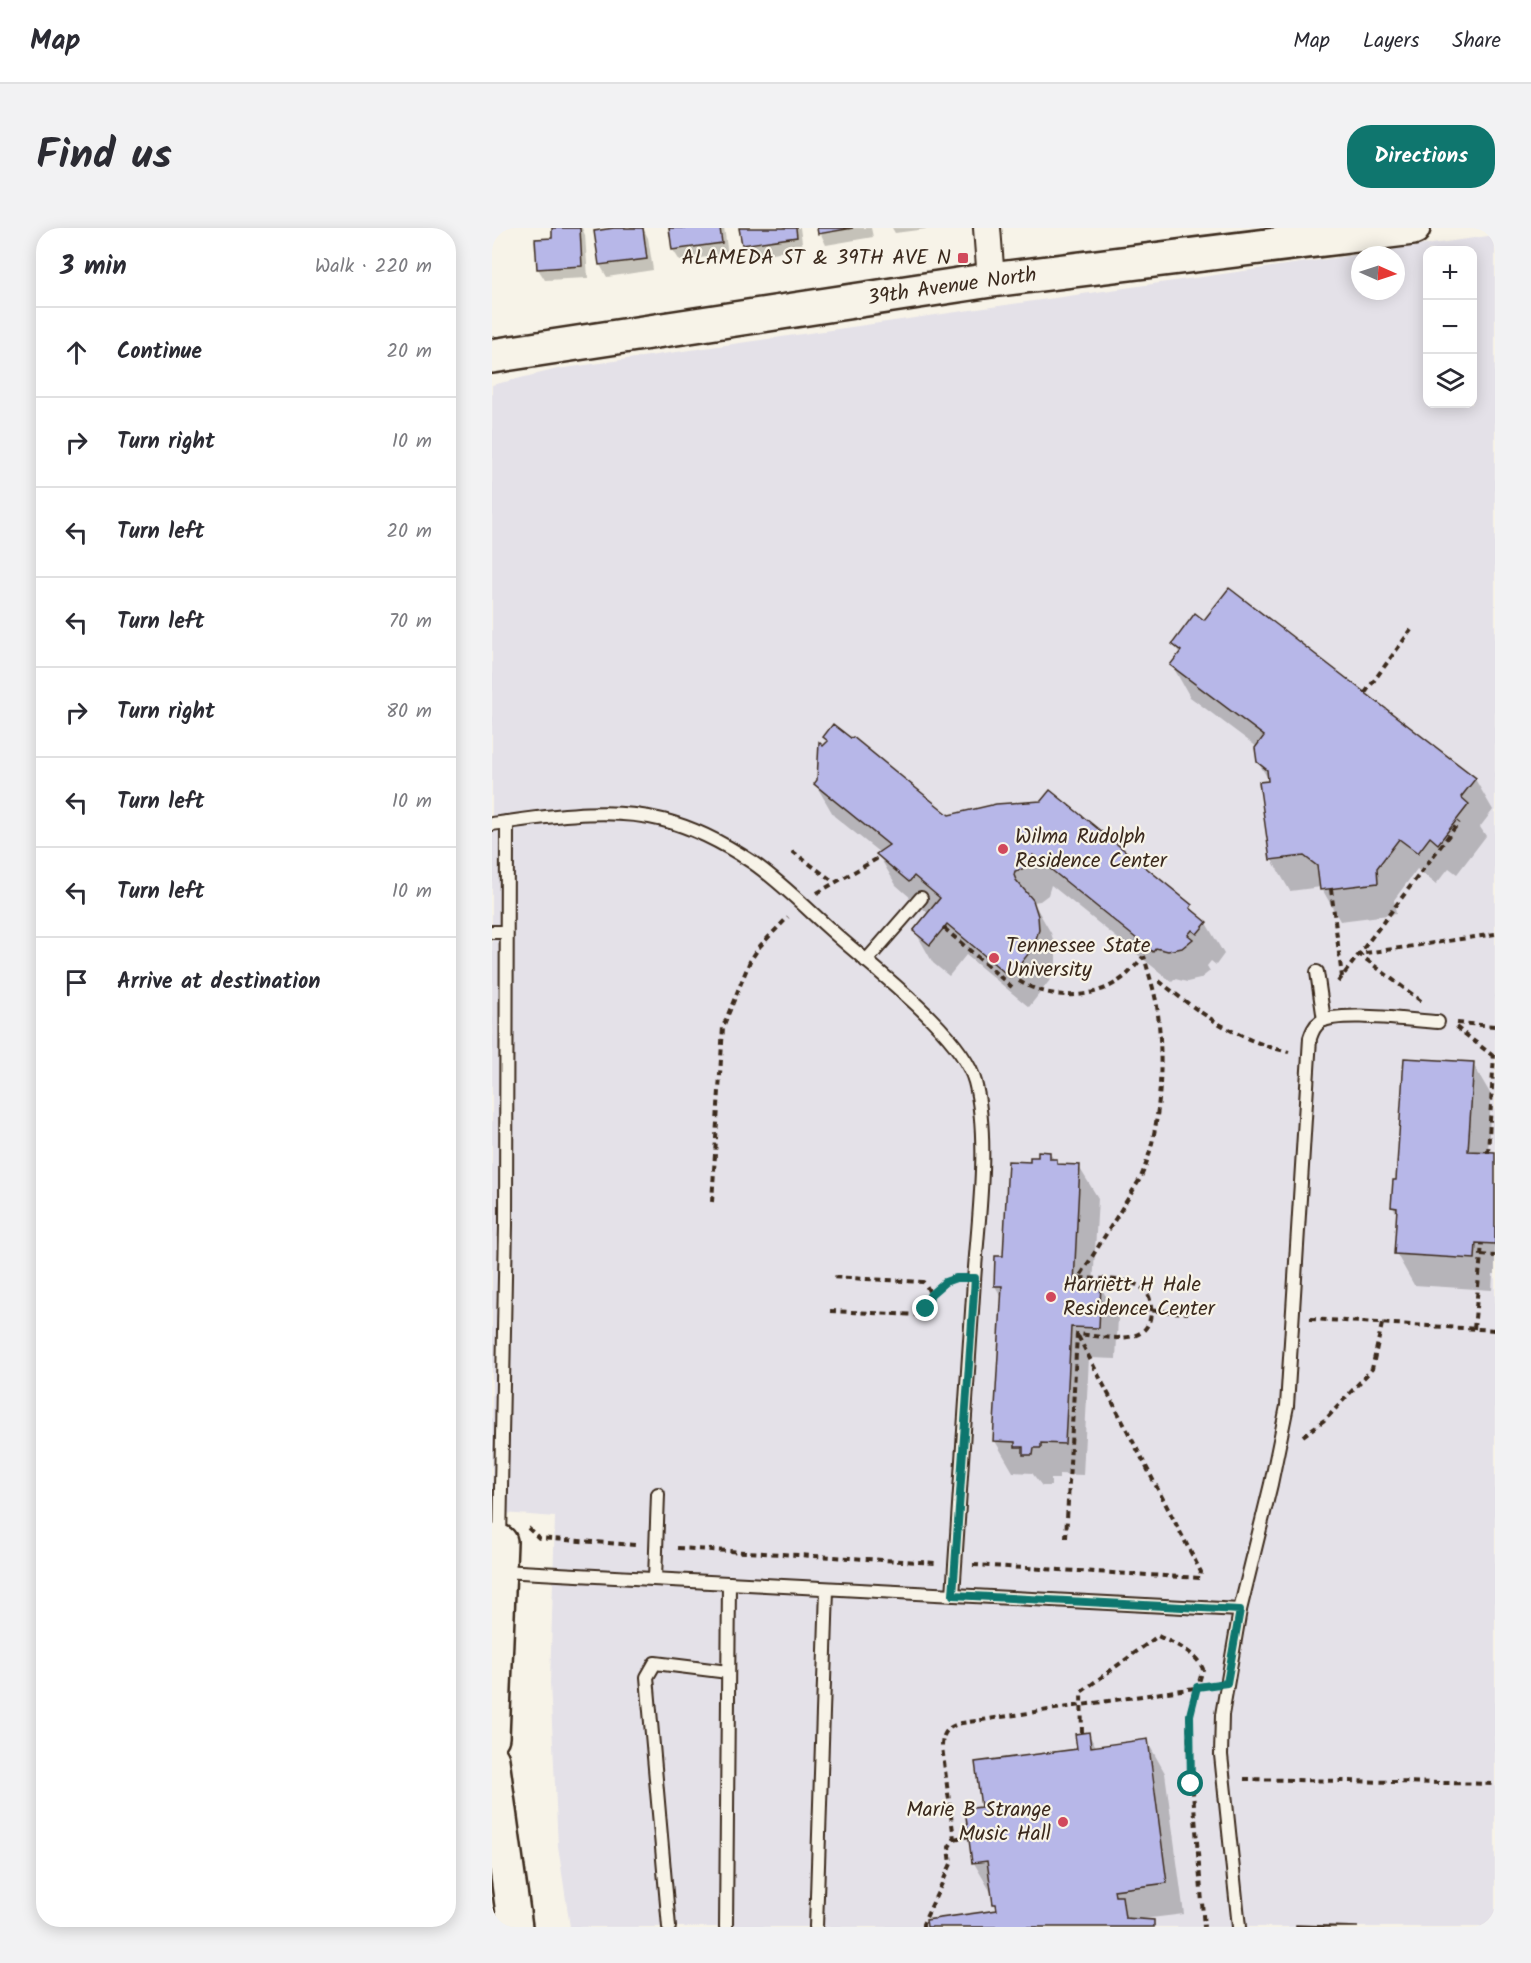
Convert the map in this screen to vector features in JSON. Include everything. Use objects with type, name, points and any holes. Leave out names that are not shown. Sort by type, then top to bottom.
[{"type":"street","points":[[987,228],[992,280]]},
{"type":"street","name":"39th Avenue North","points":[[492,356],[992,280],[1413,228]]},
{"type":"street","points":[[492,1737],[497,1551]]},
{"type":"street","points":[[492,1760],[515,1927]]},
{"type":"lane","points":[[492,824],[543,817],[627,814],[661,819],[704,835],[754,864],[803,904],[942,1031],[964,1060],[974,1080],[980,1122],[982,1175],[953,1595]]},
{"type":"lane","points":[[507,822],[506,1213],[497,1551],[655,1579],[1240,1610]]},
{"type":"lane","points":[[866,961],[921,898]]},
{"type":"lane","points":[[492,932],[506,932]]},
{"type":"lane","points":[[1317,972],[1324,1020]]},
{"type":"lane","points":[[1239,1927],[1221,1755],[1222,1715],[1240,1610],[1287,1406],[1308,1054],[1312,1032],[1315,1026],[1324,1020],[1342,1016],[1438,1022]]},
{"type":"lane","points":[[655,1579],[658,1494]]},
{"type":"lane","points":[[726,1927],[729,1583]]},
{"type":"lane","points":[[816,1927],[827,1589]]},
{"type":"lane","points":[[669,1927],[647,1677],[655,1663],[728,1672]]},
{"type":"path","points":[[1365,693],[1411,630]]},
{"type":"path","points":[[1322,1004],[1459,822]]},
{"type":"path","points":[[792,851],[834,882]]},
{"type":"path","points":[[712,1202],[723,1027],[740,981],[760,946],[803,904],[834,882],[880,857]]},
{"type":"path","points":[[1331,889],[1342,977]]},
{"type":"path","points":[[944,928],[1013,988]]},
{"type":"path","points":[[1359,954],[1495,934]]},
{"type":"path","points":[[1359,954],[1423,1002]]},
{"type":"path","points":[[1019,981],[1034,988],[1062,995],[1090,994],[1121,980],[1144,956],[1157,1005],[1159,1042],[1157,1115],[1148,1163],[1078,1278],[1137,1285],[1149,1294],[1151,1311],[1148,1325],[1137,1336],[1126,1338],[1077,1334],[1066,1538]]},
{"type":"path","points":[[1159,981],[1198,1012],[1218,1024],[1250,1039],[1286,1051],[1308,1054]]},
{"type":"path","points":[[1488,1153],[1494,1055],[1450,1023],[1495,1026]]},
{"type":"path","points":[[1286,1051],[1293,1042]]},
{"type":"path","points":[[1473,1329],[1482,1244]]},
{"type":"path","points":[[1481,1255],[1495,1256]]},
{"type":"path","points":[[830,1311],[918,1315],[929,1304],[930,1295],[926,1286],[917,1281],[831,1277]]},
{"type":"path","points":[[930,1295],[940,1285],[950,1280],[975,1278]]},
{"type":"path","points":[[1100,1307],[1188,1313]]},
{"type":"path","points":[[1293,1318],[1495,1330]]},
{"type":"path","points":[[1303,1436],[1327,1418],[1372,1369],[1382,1324]]},
{"type":"path","points":[[1082,1733],[1081,1692],[1158,1636],[1194,1655],[1199,1661],[1203,1669],[1190,1715],[1189,1744],[1204,1927]]},
{"type":"path","points":[[923,1927],[922,1924],[951,1864],[949,1847],[954,1839],[942,1747],[944,1733],[949,1728],[962,1723],[1227,1683]]},
{"type":"path","points":[[1223,1779],[1495,1784]]},
{"type":"path","points":[[954,1839],[969,1836]]},
{"type":"shaded area","name":"Tennessee State University","points":[[1495,235],[1495,1927],[570,1927],[558,1846],[550,1683],[555,1517],[492,1512],[492,385],[558,369],[1351,256],[1351,300],[1405,300],[1405,248]]},
{"type":"building","points":[[552,228],[580,228],[582,266],[537,269],[535,239],[552,238]]},
{"type":"building","points":[[643,228],[647,259],[599,265],[594,231]]},
{"type":"building","points":[[669,228],[720,228],[722,243],[672,250]]},
{"type":"building","points":[[739,228],[796,228],[797,237],[742,245]]},
{"type":"building","points":[[817,228],[853,228],[818,234]]},
{"type":"building","points":[[1229,588],[1476,778],[1461,797],[1469,804],[1438,844],[1430,837],[1418,853],[1399,839],[1377,868],[1378,883],[1320,890],[1317,866],[1304,856],[1270,860],[1259,782],[1268,781],[1267,770],[1257,762],[1255,748],[1264,736],[1170,665],[1181,651],[1172,644],[1195,613],[1204,620]]},
{"type":"building","name":"Wilma Rudolph Residence Center","points":[[833,724],[851,738],[853,737],[949,815],[996,804],[1041,801],[1050,790],[1192,905],[1190,908],[1207,922],[1197,934],[1192,930],[1188,935],[1193,939],[1182,948],[1168,951],[1156,948],[1153,952],[1033,855],[1031,864],[1015,871],[1014,875],[1033,900],[1039,930],[1033,948],[1010,977],[947,924],[930,945],[913,931],[940,898],[914,876],[909,882],[876,854],[889,845],[814,784],[817,780],[819,742],[823,746],[828,741],[823,737]]},
{"type":"building","points":[[1404,1058],[1474,1062],[1468,1151],[1495,1152],[1495,1244],[1476,1243],[1475,1259],[1394,1254],[1397,1208],[1391,1207],[1393,1180],[1396,1180]]},
{"type":"building","name":"Harriett H Hale Residence Center","points":[[1038,1151],[1050,1152],[1050,1159],[1057,1159],[1057,1164],[1080,1165],[1074,1283],[1101,1284],[1099,1328],[1071,1327],[1065,1444],[1041,1443],[1041,1448],[1034,1448],[1033,1455],[1023,1455],[1023,1447],[1015,1447],[1015,1442],[993,1441],[1002,1286],[994,1286],[995,1256],[1003,1256],[1008,1161],[1030,1162],[1030,1157],[1038,1157]]},
{"type":"building","name":"Marie B Strange Music Hall","points":[[1089,1732],[1091,1747],[1148,1739],[1167,1883],[1114,1890],[1115,1896],[1122,1896],[1125,1918],[1154,1920],[1154,1927],[927,1927],[926,1920],[997,1910],[996,1904],[993,1904],[987,1861],[972,1863],[965,1809],[981,1807],[975,1762],[1077,1749],[1075,1734]]},
{"type":"building","points":[[1296,1925],[1358,1927],[1296,1927]]},
{"type":"place","name":"ALAMEDA ST & 39TH AVE N","points":[[963,258]]},
{"type":"place","name":"Wilma Rudolph Residence Center","points":[[1003,849]]},
{"type":"place","name":"Tennessee State University","points":[[994,958]]},
{"type":"place","name":"Harriett H Hale Residence Center","points":[[1051,1297]]},
{"type":"place","name":"Marie B Strange Music Hall","points":[[1063,1822]]},
{"type":"route","points":[[926,1309],[930,1295],[940,1285],[956,1278],[975,1278],[953,1595],[1240,1610],[1227,1683],[1197,1687],[1190,1715],[1191,1784]]}]
